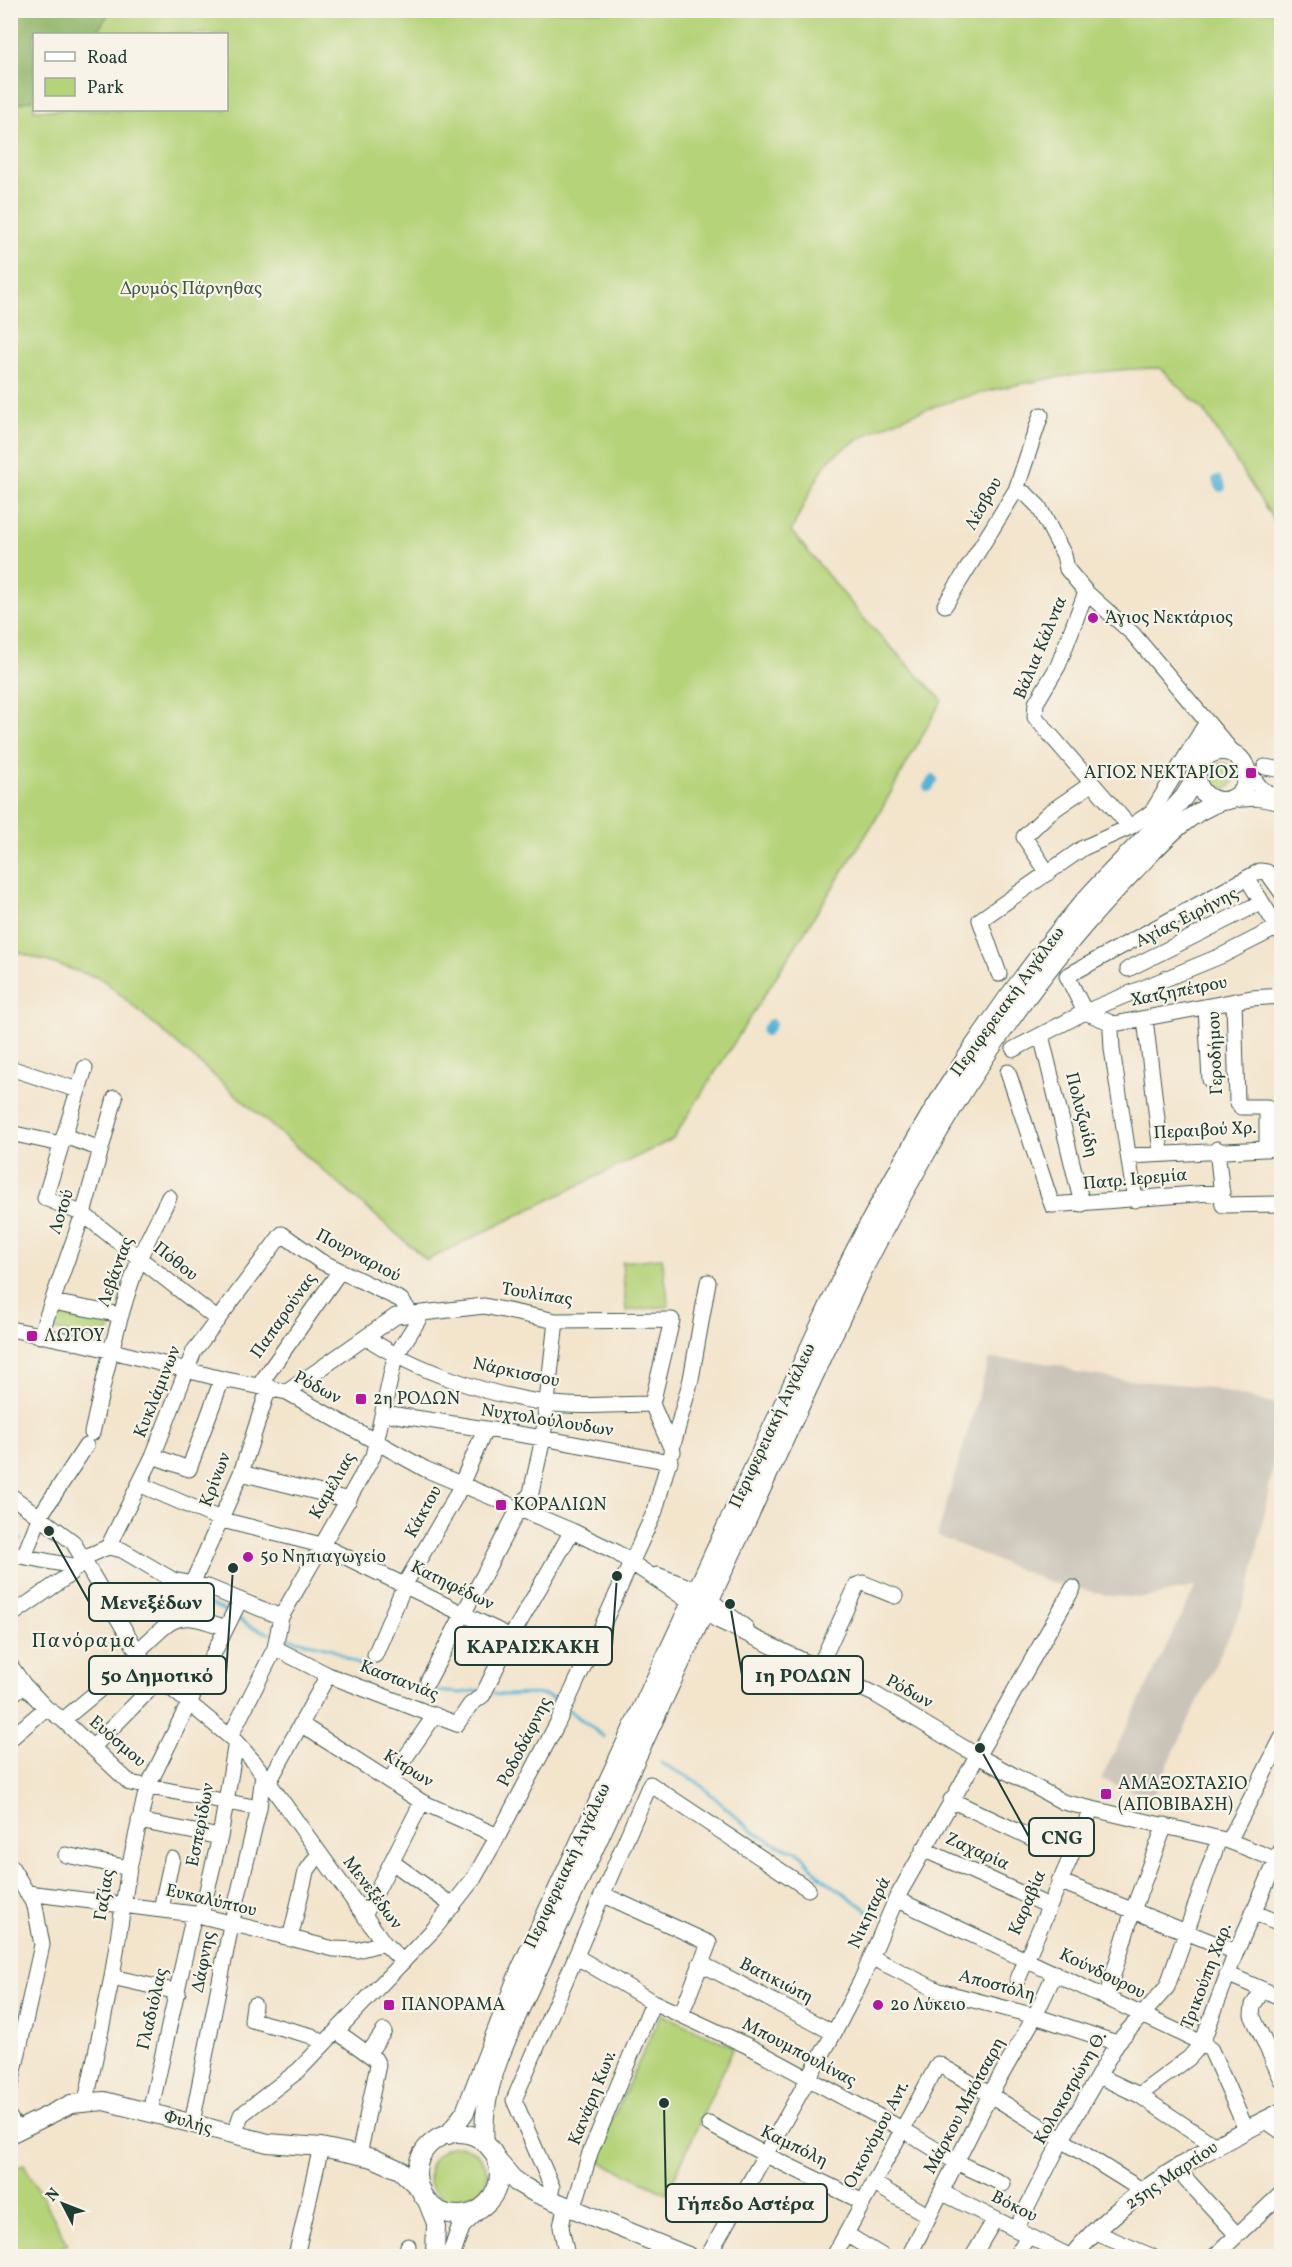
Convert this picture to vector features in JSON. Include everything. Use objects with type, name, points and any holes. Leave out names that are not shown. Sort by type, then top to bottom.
[{"type":"main road","points":[[1221,752],[1240,760],[1246,782],[1238,796],[1226,801],[1207,797],[1198,784],[1200,769],[1221,752]]},
{"type":"main road","name":"Περιφερειακή Αιγάλεω","points":[[485,2143],[483,2118],[487,2101],[514,2023],[852,1256],[899,1164],[980,1033],[1049,943],[1105,878],[1184,797],[1200,769]]},
{"type":"main road","name":"Περιφερειακή Αιγάλεω","points":[[448,2135],[465,2112],[520,1970],[866,1264],[914,1172],[964,1086],[1055,961],[1124,880],[1184,822],[1207,807],[1226,801]]},
{"type":"main road","name":"Φυλής","points":[[12,2127],[61,2107],[86,2101],[104,2101],[268,2143],[321,2147],[366,2156],[403,2157],[429,2146]]},
{"type":"main road","name":"25ης Μαρτίου","points":[[1071,2256],[1095,2232],[1177,2169],[1246,2129],[1281,2112]]},
{"type":"main road","points":[[435,2256],[435,2223],[423,2195],[418,2167],[429,2146],[448,2135],[473,2136],[485,2143],[516,2182],[555,2203],[688,2256]]},
{"type":"main road","name":"Φυλής","points":[[366,2156],[400,2170],[423,2195]]},
{"type":"main road","points":[[451,2256],[462,2226],[482,2207],[496,2189],[499,2174],[496,2159]]},
{"type":"main road","points":[[423,2195],[436,2209],[449,2214],[463,2215],[511,2194],[555,2203]]},
{"type":"street","name":"Λέσβου","points":[[945,605],[1016,490],[1041,415]]},
{"type":"street","points":[[1016,490],[1026,494],[1039,507],[1066,562],[1086,592],[1133,634],[1240,760],[1260,787],[1281,803]]},
{"type":"street","name":"Βάλια Κάλντα","points":[[1086,592],[1058,666],[1034,710],[1039,724],[1130,827]]},
{"type":"street","points":[[1200,769],[1208,742],[1207,722]]},
{"type":"street","points":[[999,974],[980,920],[1096,840],[1130,827],[1152,812],[1161,802],[1207,722]]},
{"type":"street","points":[[1264,767],[1281,770]]},
{"type":"street","points":[[1048,873],[1024,837],[1049,813],[1091,784]]},
{"type":"street","points":[[1226,801],[1256,798],[1281,803]]},
{"type":"street","points":[[1085,1012],[1068,976],[1263,870],[1281,893]]},
{"type":"street","points":[[1014,1049],[1085,1012],[1280,929],[1247,878]]},
{"type":"street","name":"Αγίας Ειρήνης","points":[[1128,969],[1262,902]]},
{"type":"street","points":[[1117,948],[1140,989]]},
{"type":"street","name":"Χατζηπέτρου","points":[[1085,1012],[1114,1024],[1234,1001],[1281,996]]},
{"type":"street","name":"Γεροδήμου","points":[[1234,1001],[1237,1101],[1241,1107],[1267,1107],[1274,1148]]},
{"type":"street","points":[[1206,1007],[1210,1080]]},
{"type":"street","points":[[1145,1019],[1161,1152]]},
{"type":"street","points":[[1114,1024],[1111,1030],[1112,1049],[1135,1200]]},
{"type":"street","name":"Πολυζωίδη","points":[[1041,1035],[1082,1204]]},
{"type":"street","points":[[10,1068],[78,1090]]},
{"type":"street","points":[[63,1140],[85,1068]]},
{"type":"street","name":"Πατρ. Ιερεμία","points":[[1008,1071],[1052,1205],[1135,1200],[1222,1199],[1281,1204]]},
{"type":"street","name":"Λοτού","points":[[40,1336],[83,1214],[115,1098]]},
{"type":"street","points":[[10,1133],[63,1140],[101,1149]]},
{"type":"street","name":"Πόθου","points":[[63,1140],[45,1198],[83,1214],[218,1320]]},
{"type":"street","name":"Περαιβού Χρ.","points":[[1130,1156],[1161,1152],[1274,1148]]},
{"type":"street","points":[[1217,1149],[1222,1199]]},
{"type":"street","name":"Λεβάντας","points":[[17,1555],[89,1439],[121,1315],[140,1259],[169,1197]]},
{"type":"street","name":"Πουρναριού","points":[[282,1234],[320,1261],[401,1300],[417,1314]]},
{"type":"street","name":"Κυκλάμινων","points":[[108,1547],[153,1456],[194,1351],[282,1234]]},
{"type":"street","name":"Παπαρούνας","points":[[264,1386],[340,1270]]},
{"type":"street","name":"Ροδοδάφνης","points":[[234,2135],[241,2115],[289,2079],[404,1962],[453,1906],[498,1836],[557,1724],[655,1512],[691,1379],[708,1282]]},
{"type":"street","points":[[52,1302],[121,1315]]},
{"type":"street","name":"Τουλίπας","points":[[366,1336],[396,1316],[484,1306],[556,1322],[672,1320],[652,1404]]},
{"type":"street","name":"Καμέλιας","points":[[233,1740],[275,1648],[281,1617],[349,1500],[378,1443],[395,1357],[417,1314]]},
{"type":"street","points":[[428,1681],[518,1510],[531,1493],[543,1438],[556,1322]]},
{"type":"street","name":"Ρόδων","points":[[10,1329],[287,1392],[378,1443],[461,1485],[572,1531],[633,1562],[756,1636],[913,1715],[976,1755],[1063,1802],[1165,1825],[1280,1856]]},
{"type":"street","points":[[287,1392],[366,1336]]},
{"type":"street","name":"Νάρκισσου","points":[[366,1336],[395,1357],[485,1390],[547,1403],[652,1404]]},
{"type":"street","points":[[153,1456],[189,1469],[222,1379]]},
{"type":"street","name":"Κρίνων","points":[[192,1584],[241,1473],[264,1386]]},
{"type":"street","points":[[652,1404],[671,1457]]},
{"type":"street","name":"Νυχτολούλουδων","points":[[383,1413],[671,1457]]},
{"type":"street","name":"Κάκτου","points":[[375,1655],[405,1584],[461,1485],[485,1430]]},
{"type":"street","points":[[241,1473],[349,1500]]},
{"type":"street","name":"Κατηφέδων","points":[[139,1484],[222,1520],[321,1545],[511,1637]]},
{"type":"street","name":"Μενεξέδων","points":[[10,1495],[73,1542],[81,1563],[139,1654],[160,1679],[233,1740],[266,1778],[318,1855],[365,1914],[384,1943],[404,1962]]},
{"type":"street","points":[[511,1637],[572,1531]]},
{"type":"street","points":[[10,1616],[81,1563],[108,1547],[122,1550],[165,1577],[208,1587],[281,1617]]},
{"type":"street","points":[[17,1555],[81,1563]]},
{"type":"street","points":[[819,1667],[857,1585],[863,1583],[895,1596]]},
{"type":"street","name":"Νικηταρά","points":[[708,2256],[764,2154],[809,2081],[871,1958],[896,1899],[923,1849],[1073,1588]]},
{"type":"street","name":"Γαζίας","points":[[86,2101],[112,1977],[129,1868],[147,1788],[240,1600]]},
{"type":"street","points":[[63,1720],[139,1654],[175,1618],[195,1617],[226,1628]]},
{"type":"street","name":"Καστανιάς","points":[[275,1648],[328,1675],[457,1724],[470,1705],[483,1695],[511,1637]]},
{"type":"street","name":"Ευόσμου","points":[[10,1665],[24,1685],[46,1708],[63,1720],[130,1783],[259,1808]]},
{"type":"street","points":[[266,1778],[302,1725],[328,1675]]},
{"type":"street","points":[[92,1748],[160,1679]]},
{"type":"street","points":[[10,1696],[24,1685]]},
{"type":"street","points":[[10,1739],[46,1708]]},
{"type":"street","points":[[389,1781],[435,1715]]},
{"type":"street","name":"Κίτρων","points":[[302,1725],[422,1802],[498,1836]]},
{"type":"street","name":"Κολοκοτρώνη Θ.","points":[[1016,2256],[1022,2233],[1061,2141],[1117,2043],[1144,2016],[1167,1987],[1185,1932],[1224,1840],[1281,1738]]},
{"type":"street","name":"Εσπερίδων","points":[[197,1915],[220,1837],[233,1740]]},
{"type":"street","name":"Δάφνης","points":[[192,2123],[231,1925],[266,1778]]},
{"type":"street","points":[[567,2256],[552,2187],[514,2100],[650,1784],[808,1889]]},
{"type":"street","points":[[951,1800],[1042,1843]]},
{"type":"street","points":[[365,1914],[422,1802]]},
{"type":"street","name":"Καραβία","points":[[1018,1979],[1091,1810]]},
{"type":"street","points":[[139,1821],[220,1837]]},
{"type":"street","points":[[1106,1998],[1133,1910],[1165,1825]]},
{"type":"street","name":"Ζαχαρία","points":[[923,1849],[1048,1906]]},
{"type":"street","points":[[66,1855],[129,1868]]},
{"type":"street","points":[[290,1939],[306,1872],[318,1855]]},
{"type":"street","name":"Τρικούπη Χαρ.","points":[[1139,2095],[1190,2058],[1202,2043],[1236,1952],[1280,1856]]},
{"type":"street","points":[[160,1909],[171,1859]]},
{"type":"street","points":[[392,1862],[453,1906]]},
{"type":"street","points":[[10,1865],[28,1893],[39,1917],[42,1945],[12,2079]]},
{"type":"street","points":[[1059,1881],[1236,1952]]},
{"type":"street","name":"Ευκαλύπτου","points":[[28,1893],[197,1915],[346,1951],[384,1943]]},
{"type":"street","points":[[604,1895],[709,1943],[681,2015]]},
{"type":"street","name":"Κούνδουρου","points":[[896,1899],[1202,2043]]},
{"type":"street","points":[[1253,1912],[1281,1924]]},
{"type":"street","name":"Γλαδιόλας","points":[[150,2112],[197,1915]]},
{"type":"street","name":"Μπουμπουλίνας","points":[[577,1957],[654,2002],[750,2047],[809,2081],[902,2129],[956,2162],[1003,2184]]},
{"type":"street","name":"Αποστόλη","points":[[871,1958],[939,1991],[1035,2016],[1117,2043]]},
{"type":"street","name":"Βατικιώτη","points":[[700,1963],[834,2033]]},
{"type":"street","name":"Μάρκου Μπότσαρη","points":[[909,2256],[991,2093],[1035,2016],[1055,1973]]},
{"type":"street","points":[[1227,1974],[1281,1998]]},
{"type":"street","points":[[112,1977],[178,1992]]},
{"type":"street","points":[[1263,1990],[1253,2005],[1252,2015],[1281,2080]]},
{"type":"street","name":"Κανάρη Κων.","points":[[555,2203],[591,2153],[654,2002]]},
{"type":"street","points":[[254,2005],[252,2020],[312,2036],[324,2044]]},
{"type":"street","points":[[336,2031],[375,2059],[378,2072],[366,2156]]},
{"type":"street","points":[[368,2054],[384,2031]]},
{"type":"street","points":[[1202,2043],[1210,2050],[1246,2129]]},
{"type":"street","name":"Οικονόμου Αντ.","points":[[834,2256],[938,2064],[991,2093]]},
{"type":"street","points":[[1099,2076],[1139,2095],[1215,2146]]},
{"type":"street","points":[[991,2093],[1061,2141],[1145,2192]]},
{"type":"street","points":[[1265,2120],[1281,2132]]},
{"type":"street","name":"Καμπόλη","points":[[709,2124],[764,2154],[863,2202]]},
{"type":"street","points":[[296,2256],[321,2147]]},
{"type":"street","points":[[1177,2169],[1236,2234]]},
{"type":"street","points":[[873,2183],[929,2216]]},
{"type":"street","name":"Βόκου","points":[[940,2192],[1071,2256]]},
{"type":"street","points":[[1215,2256],[1281,2193]]},
{"type":"street","points":[[973,2256],[995,2218]]},
{"type":"street","points":[[1095,2232],[1151,2256]]},
{"type":"street","points":[[846,2234],[882,2256]]},
{"type":"shaded area","points":[[989,1359],[1033,1361],[1062,1366],[1078,1373],[1118,1379],[1200,1386],[1281,1405],[1281,1423],[1252,1579],[1242,1608],[1152,1798],[1101,1779],[1196,1586],[1145,1598],[1110,1596],[1049,1582],[937,1536]]},
{"type":"green space","points":[[11,10],[110,10],[97,33],[33,33],[33,99],[11,106]]},
{"type":"green space","name":"Δρυμός Πάρνηθας","points":[[10,11],[1281,11],[1281,532],[1205,412],[1160,368],[1079,374],[988,391],[942,404],[900,420],[862,438],[830,459],[815,482],[791,531],[866,621],[942,700],[876,819],[673,1139],[427,1260],[102,979],[11,950]]},
{"type":"green space","points":[[1222,763],[1231,767],[1235,776],[1231,785],[1222,789],[1213,785],[1209,776],[1213,767]]},
{"type":"green space","points":[[662,1258],[669,1306],[626,1311],[622,1262]]},
{"type":"green space","points":[[54,1306],[115,1317],[106,1341],[46,1328]]},
{"type":"green space","points":[[661,2014],[734,2047],[667,2193],[594,2159]]},
{"type":"green space","points":[[458,2146],[474,2151],[482,2159],[487,2175],[482,2191],[474,2199],[458,2204],[442,2199],[434,2191],[429,2175],[434,2159],[442,2151]]},
{"type":"green space","points":[[24,2164],[68,2244],[46,2256],[11,2256],[11,2171]]},
{"type":"waterway","points":[[1217,480],[1221,487]]},
{"type":"waterway","points":[[928,787],[933,780]]},
{"type":"waterway","points":[[766,1031],[771,1024]]},
{"type":"waterway","points":[[10,1538],[21,1539]]},
{"type":"waterway","points":[[157,1584],[182,1593]]},
{"type":"waterway","points":[[192,1597],[228,1612]]},
{"type":"waterway","points":[[237,1618],[251,1627],[272,1634]]},
{"type":"waterway","points":[[283,1637],[330,1648],[382,1678],[410,1689],[459,1693],[480,1690]]},
{"type":"waterway","points":[[494,1694],[535,1694],[551,1697],[557,1701]]},
{"type":"waterway","points":[[569,1710],[604,1737]]},
{"type":"waterway","points":[[661,1763],[696,1781],[751,1830],[777,1845],[799,1852],[820,1876],[871,1913]]},
{"type":"place","name":"Άγιος Νεκτάριος","points":[[1093,618]]},
{"type":"place","name":"ΑΓΙΟΣ ΝΕΚΤΑΡΙΟΣ","points":[[1251,773]]},
{"type":"place","name":"ΛΩΤΟΥ","points":[[32,1336]]},
{"type":"place","name":"2η ΡΟΔΩΝ","points":[[361,1399]]},
{"type":"place","name":"ΚΟΡΑΛΙΩΝ","points":[[501,1505]]},
{"type":"place","name":"Μενεξέδων","points":[[49,1531]]},
{"type":"place","name":"5ο Νηπιαγωγείο","points":[[248,1557]]},
{"type":"place","name":"5ο Δημοτικό","points":[[233,1568]]},
{"type":"place","name":"ΚΑΡΑΙΣΚΑΚΗ","points":[[617,1576]]},
{"type":"place","name":"1η ΡΟΔΩΝ","points":[[730,1604]]},
{"type":"place","name":"CNG","points":[[980,1748]]},
{"type":"place","name":"ΑΜΑΞΟΣΤΑΣΙΟ (ΑΠΟΒΙΒΑΣΗ)","points":[[1106,1794]]},
{"type":"place","name":"ΠΑΝΟΡΑΜΑ","points":[[389,2005]]},
{"type":"place","name":"2ο Λύκειο","points":[[878,2005]]},
{"type":"place","name":"Γήπεδο Αστέρα","points":[[664,2103]]},
{"type":"district","name":"Πανόραμα","points":[[84,1642]]}]
